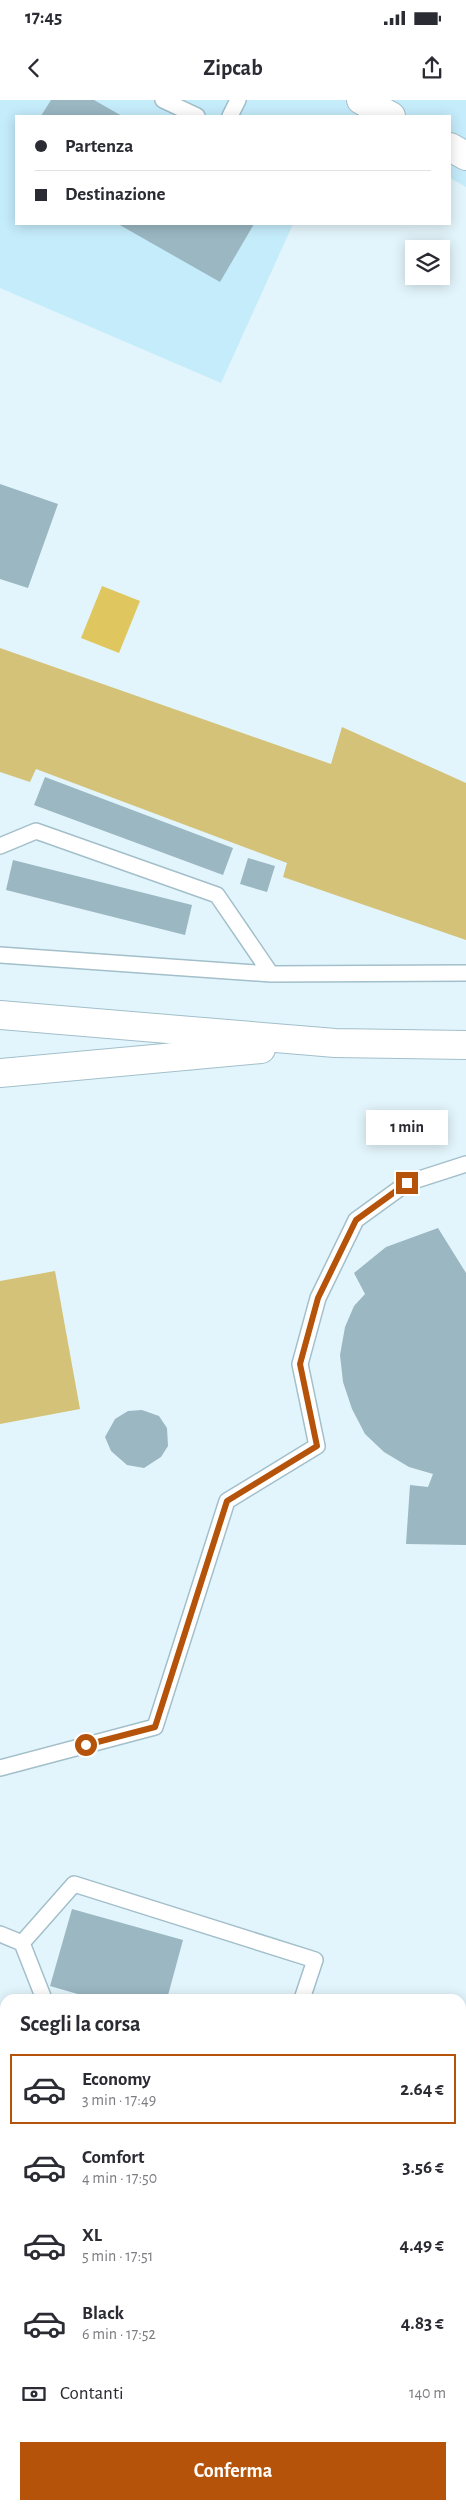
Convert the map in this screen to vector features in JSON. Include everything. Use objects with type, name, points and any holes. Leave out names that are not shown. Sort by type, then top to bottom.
[{"type":"main road","points":[[361,100],[389,115]]},
{"type":"main road","points":[[451,148],[466,156]]},
{"type":"main road","points":[[0,1015],[335,1043],[466,1045]]},
{"type":"main road","points":[[0,1073],[335,1043]]},
{"type":"lane","points":[[163,100],[195,115]]},
{"type":"lane","points":[[230,115],[238,100]]},
{"type":"lane","points":[[0,846],[36,831],[217,895],[271,974]]},
{"type":"lane","points":[[0,956],[271,974],[466,973]]},
{"type":"lane","points":[[0,1768],[155,1727],[227,1501],[317,1446],[300,1364],[318,1298],[356,1220],[407,1183],[466,1164]]},
{"type":"lane","points":[[22,1943],[74,1884],[315,1960],[304,1994]]},
{"type":"lane","points":[[0,1934],[22,1943],[42,1994]]},
{"type":"shaded area","points":[[0,100],[466,100],[466,187],[451,179],[451,115],[15,115],[15,225],[293,225],[221,383],[0,288]]},
{"type":"shaded area","points":[[102,586],[140,601],[119,653],[81,638]]},
{"type":"shaded area","points":[[0,648],[331,764],[342,727],[466,783],[466,940],[283,877],[287,863],[36,769],[30,782],[0,772]]},
{"type":"shaded area","points":[[55,1271],[80,1409],[0,1424],[0,1281]]},
{"type":"building","points":[[51,100],[94,100],[120,115],[42,115]]},
{"type":"building","points":[[120,225],[253,225],[220,282]]},
{"type":"building","points":[[0,484],[58,504],[28,588],[0,579]]},
{"type":"building","points":[[45,777],[233,848],[223,875],[34,805]]},
{"type":"building","points":[[248,858],[275,866],[267,892],[240,884]]},
{"type":"building","points":[[13,860],[192,905],[185,935],[6,890]]},
{"type":"building","points":[[438,1228],[466,1273],[466,1545],[406,1544],[410,1485],[428,1487],[433,1474],[409,1467],[384,1452],[365,1434],[352,1409],[343,1382],[340,1355],[345,1327],[354,1306],[365,1294],[354,1273],[386,1247]]},
{"type":"building","points":[[142,1410],[159,1416],[167,1428],[168,1446],[161,1457],[144,1468],[127,1465],[111,1451],[105,1437],[115,1419],[128,1411]]},
{"type":"building","points":[[72,1909],[183,1940],[168,1994],[78,1994],[50,1986]]},
{"type":"route","points":[[86,1745],[155,1727],[227,1501],[317,1446],[300,1364],[318,1298],[356,1220],[407,1183]]}]
